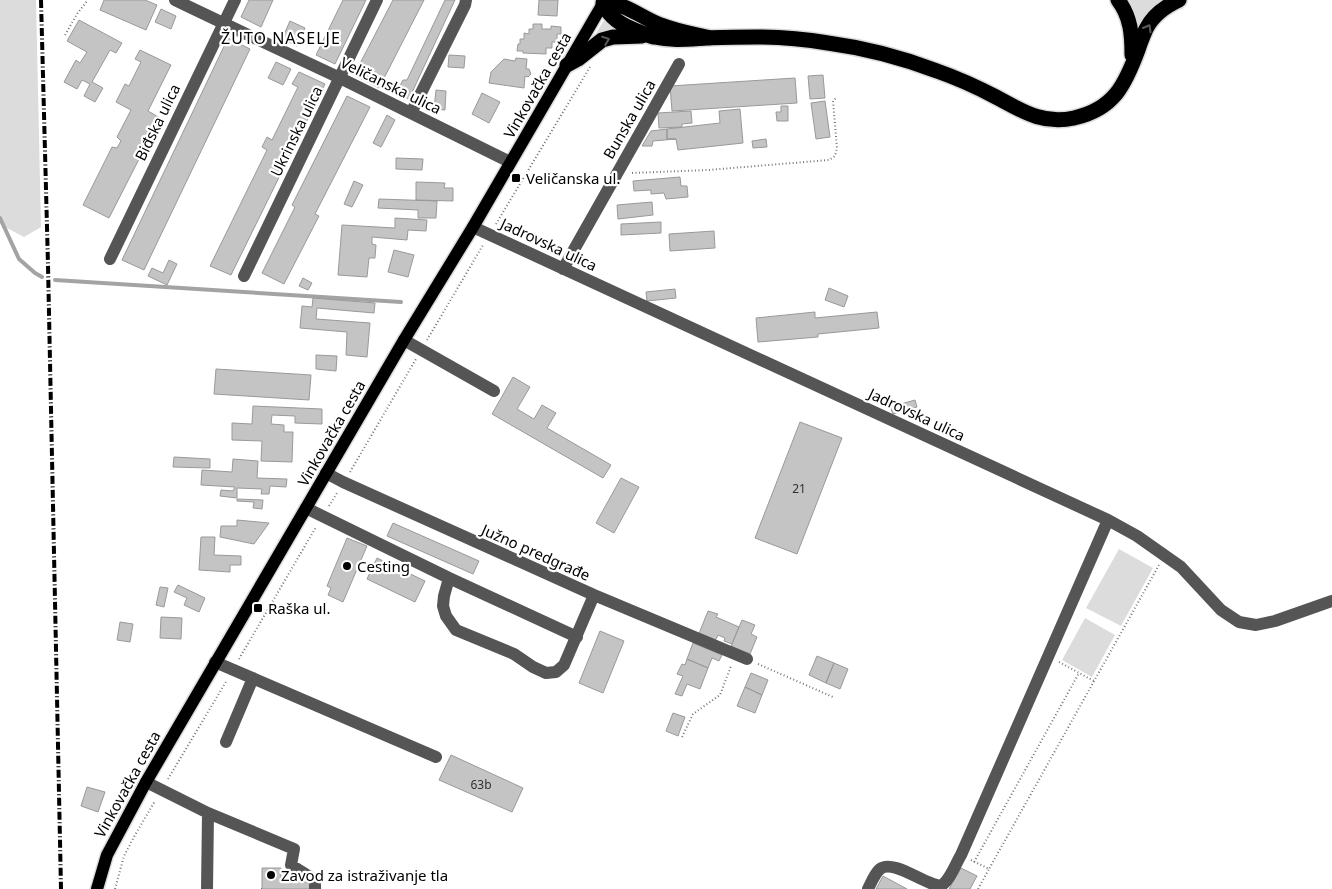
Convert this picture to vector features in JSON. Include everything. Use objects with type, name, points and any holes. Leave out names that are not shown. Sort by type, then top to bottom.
[{"type":"highway","points":[[1118,0],[1129,20],[1132,34],[1131,67]]},
{"type":"highway","points":[[567,65],[578,59],[602,40],[613,37],[652,37],[682,40],[757,37],[798,39],[860,48],[937,70],[974,86],[1024,112],[1039,118],[1056,120],[1073,118],[1089,113],[1103,106],[1116,95],[1124,83],[1146,28],[1156,15],[1169,4],[1180,0]]},
{"type":"highway","points":[[652,37],[628,28],[617,21],[606,10],[604,1],[633,6],[650,21],[710,38]]},
{"type":"main road","name":"Vinkovačka cesta","points":[[97,889],[107,855],[146,782],[604,1]]},
{"type":"street","name":"Veličanska ulica","points":[[175,0],[340,78],[510,162]]},
{"type":"street","name":"Biđska ulica","points":[[110,259],[234,0]]},
{"type":"street","name":"Ukrinska ulica","points":[[244,276],[377,0]]},
{"type":"street","points":[[411,113],[465,6],[466,0]]},
{"type":"street","name":"Bunska ulica","points":[[563,268],[679,64]]},
{"type":"street","name":"Jadrovska ulica","points":[[472,227],[1108,520],[1137,536],[1181,567],[1221,610],[1239,622],[1256,625],[1266,623],[1332,601]]},
{"type":"street","points":[[404,340],[494,391]]},
{"type":"street","name":"Južno predgrađe","points":[[326,473],[594,595],[741,657]]},
{"type":"street","points":[[306,508],[449,578],[577,637]]},
{"type":"street","points":[[868,889],[879,869],[885,866],[906,872],[935,887],[941,886],[948,879],[961,855],[1108,520]]},
{"type":"street","points":[[449,578],[443,606],[446,616],[456,630],[514,654],[546,673],[556,672],[564,665],[594,595]]},
{"type":"street","points":[[215,662],[436,758]]},
{"type":"street","points":[[226,742],[253,678]]},
{"type":"street","points":[[146,782],[208,813],[294,850],[291,865],[315,880],[315,889]]},
{"type":"street","points":[[207,889],[208,813]]},
{"type":"path","points":[[65,35],[77,14],[88,0]]},
{"type":"path","points":[[115,889],[124,856],[135,835],[322,516],[590,67]]},
{"type":"path","points":[[617,172],[708,170],[828,160],[835,156],[837,148],[833,101],[837,96]]},
{"type":"path","points":[[978,889],[1165,555]]},
{"type":"path","points":[[1048,656],[1094,681]]},
{"type":"path","points":[[682,737],[693,714],[720,695],[741,657],[833,697]]},
{"type":"path","points":[[974,862],[1079,673]]},
{"type":"path","points":[[961,855],[989,869]]},
{"type":"shaded area","points":[[0,0],[36,0],[41,227],[24,237],[5,227],[0,218]]},
{"type":"shaded area","points":[[1124,0],[1167,0],[1140,36]]},
{"type":"shaded area","points":[[604,20],[622,29],[598,37],[595,35]]},
{"type":"shaded area","points":[[1119,549],[1153,568],[1121,626],[1086,608]]},
{"type":"shaded area","points":[[1085,618],[1115,635],[1092,677],[1062,660]]},
{"type":"building","points":[[104,0],[145,0],[157,5],[146,30],[100,10]]},
{"type":"building","points":[[249,0],[273,0],[261,27],[241,17]]},
{"type":"building","points":[[343,0],[366,0],[335,64],[316,55]]},
{"type":"building","points":[[393,0],[424,0],[379,88],[354,75]]},
{"type":"building","points":[[445,0],[455,0],[409,99],[396,93],[403,80],[407,80]]},
{"type":"building","points":[[539,0],[558,0],[557,16],[538,15]]},
{"type":"building","points":[[161,9],[176,16],[171,29],[155,22]]},
{"type":"building","points":[[79,20],[122,43],[116,53],[110,50],[92,82],[103,88],[95,102],[84,96],[90,84],[82,80],[77,89],[64,82],[76,60],[80,63],[87,52],[67,41]]},
{"type":"building","points":[[290,21],[305,28],[297,46],[282,39]]},
{"type":"building","points":[[533,24],[542,24],[542,29],[551,29],[551,26],[561,27],[561,34],[557,34],[557,42],[552,42],[552,48],[546,48],[546,54],[517,51],[520,39],[524,39],[524,33],[529,34],[529,29],[533,29]]},
{"type":"building","points":[[228,38],[250,49],[144,270],[122,260]]},
{"type":"building","points":[[140,50],[171,65],[148,111],[160,118],[109,218],[83,205],[112,147],[117,148],[121,141],[117,137],[131,110],[116,102],[125,84],[129,86],[141,62],[135,59]]},
{"type":"building","points":[[449,55],[465,56],[464,68],[448,67]]},
{"type":"building","points":[[516,58],[527,59],[526,69],[529,69],[531,74],[528,77],[525,76],[524,88],[489,83],[491,72],[504,59],[515,61]]},
{"type":"building","points":[[276,62],[291,69],[283,85],[268,78]]},
{"type":"building","points":[[299,72],[325,84],[231,275],[210,266],[267,150],[262,147],[267,137],[272,140],[298,87],[292,84]]},
{"type":"building","points":[[823,75],[825,98],[810,99],[808,76]]},
{"type":"building","points":[[795,78],[797,103],[672,111],[670,86]]},
{"type":"building","points":[[436,90],[446,91],[445,110],[434,109]]},
{"type":"building","points":[[482,93],[500,102],[489,123],[472,114]]},
{"type":"building","points":[[347,96],[370,107],[315,214],[319,216],[284,284],[262,273],[295,207],[292,205]]},
{"type":"building","points":[[825,101],[830,137],[816,139],[811,103]]},
{"type":"building","points":[[781,106],[788,106],[788,121],[777,121],[776,112],[781,112]]},
{"type":"building","points":[[740,109],[743,143],[678,150],[676,139],[667,139],[667,129],[720,123],[719,111]]},
{"type":"building","points":[[691,111],[692,123],[682,124],[682,127],[659,128],[658,113]]},
{"type":"building","points":[[387,115],[395,120],[381,147],[373,143]]},
{"type":"building","points":[[667,129],[667,139],[676,139],[653,141],[652,146],[642,146],[651,131]]},
{"type":"building","points":[[766,139],[767,147],[753,148],[752,141]]},
{"type":"building","points":[[396,158],[423,159],[422,170],[396,169]]},
{"type":"building","points":[[680,177],[681,186],[687,186],[688,197],[666,199],[664,193],[651,194],[651,190],[634,191],[633,181]]},
{"type":"building","points":[[354,181],[363,185],[352,207],[344,204]]},
{"type":"building","points":[[416,182],[445,183],[444,188],[453,188],[453,201],[416,200]]},
{"type":"building","points":[[379,199],[437,201],[436,218],[418,218],[418,210],[378,208]]},
{"type":"building","points":[[652,202],[653,215],[618,219],[617,205]]},
{"type":"building","points":[[395,218],[427,220],[426,231],[408,230],[407,240],[372,237],[372,244],[376,245],[375,258],[369,258],[367,277],[338,275],[342,225],[395,228]]},
{"type":"building","points":[[661,222],[661,233],[621,235],[621,224]]},
{"type":"building","points":[[714,231],[715,248],[670,251],[669,234]]},
{"type":"building","points":[[394,250],[414,255],[408,277],[388,272]]},
{"type":"building","points":[[169,260],[177,264],[167,285],[148,276],[152,268],[163,273]]},
{"type":"building","points":[[303,278],[312,283],[308,290],[299,286]]},
{"type":"building","points":[[829,288],[848,296],[844,307],[825,300]]},
{"type":"building","points":[[675,289],[676,298],[647,301],[646,292]]},
{"type":"building","points":[[313,298],[375,303],[374,313],[317,308],[316,319],[370,323],[367,357],[346,355],[347,332],[300,328],[302,306],[312,307]]},
{"type":"building","points":[[815,312],[815,318],[877,312],[879,328],[818,334],[818,337],[758,342],[756,318]]},
{"type":"building","points":[[316,355],[337,356],[336,371],[316,369]]},
{"type":"building","points":[[216,369],[311,375],[309,400],[214,394]]},
{"type":"building","points":[[513,377],[530,387],[517,409],[534,419],[542,405],[556,413],[547,428],[611,465],[603,478],[492,414]]},
{"type":"building","points":[[915,400],[917,407],[893,414],[890,407]]},
{"type":"building","points":[[253,406],[322,409],[322,424],[295,423],[295,416],[272,415],[271,424],[284,425],[284,432],[293,432],[292,462],[261,461],[262,441],[232,440],[232,423],[252,424]]},
{"type":"building","points":[[800,422],[842,438],[797,554],[755,538]]},
{"type":"building","points":[[174,457],[210,459],[210,468],[173,467]]},
{"type":"building","points":[[233,459],[258,461],[257,478],[287,479],[286,487],[270,486],[269,494],[261,494],[262,489],[237,488],[237,498],[220,496],[221,490],[233,491],[235,487],[201,485],[202,470],[232,472]]},
{"type":"building","points":[[621,478],[639,487],[614,533],[596,523]]},
{"type":"building","points":[[237,499],[263,500],[262,509],[253,508],[254,502],[237,501]]},
{"type":"building","points":[[237,520],[269,523],[254,544],[220,537],[221,526],[237,526]]},
{"type":"building","points":[[393,523],[479,561],[473,574],[387,536]]},
{"type":"building","points":[[201,537],[215,537],[214,555],[241,556],[241,565],[230,565],[230,572],[199,570]]},
{"type":"building","name":"Cesting","points":[[347,538],[367,546],[343,602],[328,595],[331,588],[327,586]]},
{"type":"building","points":[[377,558],[425,581],[415,602],[367,579]]},
{"type":"building","points":[[178,585],[205,598],[199,612],[184,605],[187,598],[174,592]]},
{"type":"building","points":[[160,587],[168,588],[164,607],[156,605]]},
{"type":"building","points":[[708,611],[718,614],[716,617],[739,627],[732,644],[724,641],[725,638],[718,635],[714,643],[698,636]]},
{"type":"building","points":[[161,617],[182,618],[181,639],[160,638]]},
{"type":"building","points":[[742,620],[755,625],[751,634],[757,637],[750,654],[731,646]]},
{"type":"building","points":[[120,622],[133,624],[130,642],[117,640]]},
{"type":"building","points":[[600,631],[624,641],[603,693],[579,683]]},
{"type":"building","points":[[693,643],[722,655],[719,661],[712,658],[708,668],[687,659]]},
{"type":"building","points":[[817,656],[834,663],[826,683],[809,675]]},
{"type":"building","points":[[687,659],[708,668],[700,689],[687,684],[682,696],[675,694],[683,676],[677,674],[682,664],[685,665]]},
{"type":"building","points":[[834,663],[848,669],[840,689],[826,683]]},
{"type":"building","points":[[751,673],[768,680],[762,695],[745,687]]},
{"type":"building","points":[[745,687],[762,695],[755,713],[737,706]]},
{"type":"building","points":[[673,713],[685,717],[678,736],[666,731]]},
{"type":"building","points":[[451,755],[523,788],[512,812],[439,780]]},
{"type":"building","points":[[87,787],[105,792],[98,812],[81,806]]},
{"type":"building","name":"Zavod za istraživanje tla","points":[[262,868],[281,868],[281,882],[311,882],[311,889],[262,889]]},
{"type":"building","points":[[961,868],[977,876],[970,889],[949,889]]},
{"type":"building","points":[[883,876],[907,889],[876,889]]},
{"type":"waterway","points":[[0,218],[19,259],[42,277]]},
{"type":"waterway","points":[[55,280],[401,302]]},
{"type":"railway","points":[[41,0],[61,889]]},
{"type":"place","name":"Veličanska ul.","points":[[516,178]]},
{"type":"place","name":"Cesting","points":[[347,566]]},
{"type":"place","name":"Raška ul.","points":[[258,608]]},
{"type":"place","name":"Zavod za istraživanje tla","points":[[271,875]]},
{"type":"district","name":"ŽUTO NASELJE","points":[[281,38]]}]
